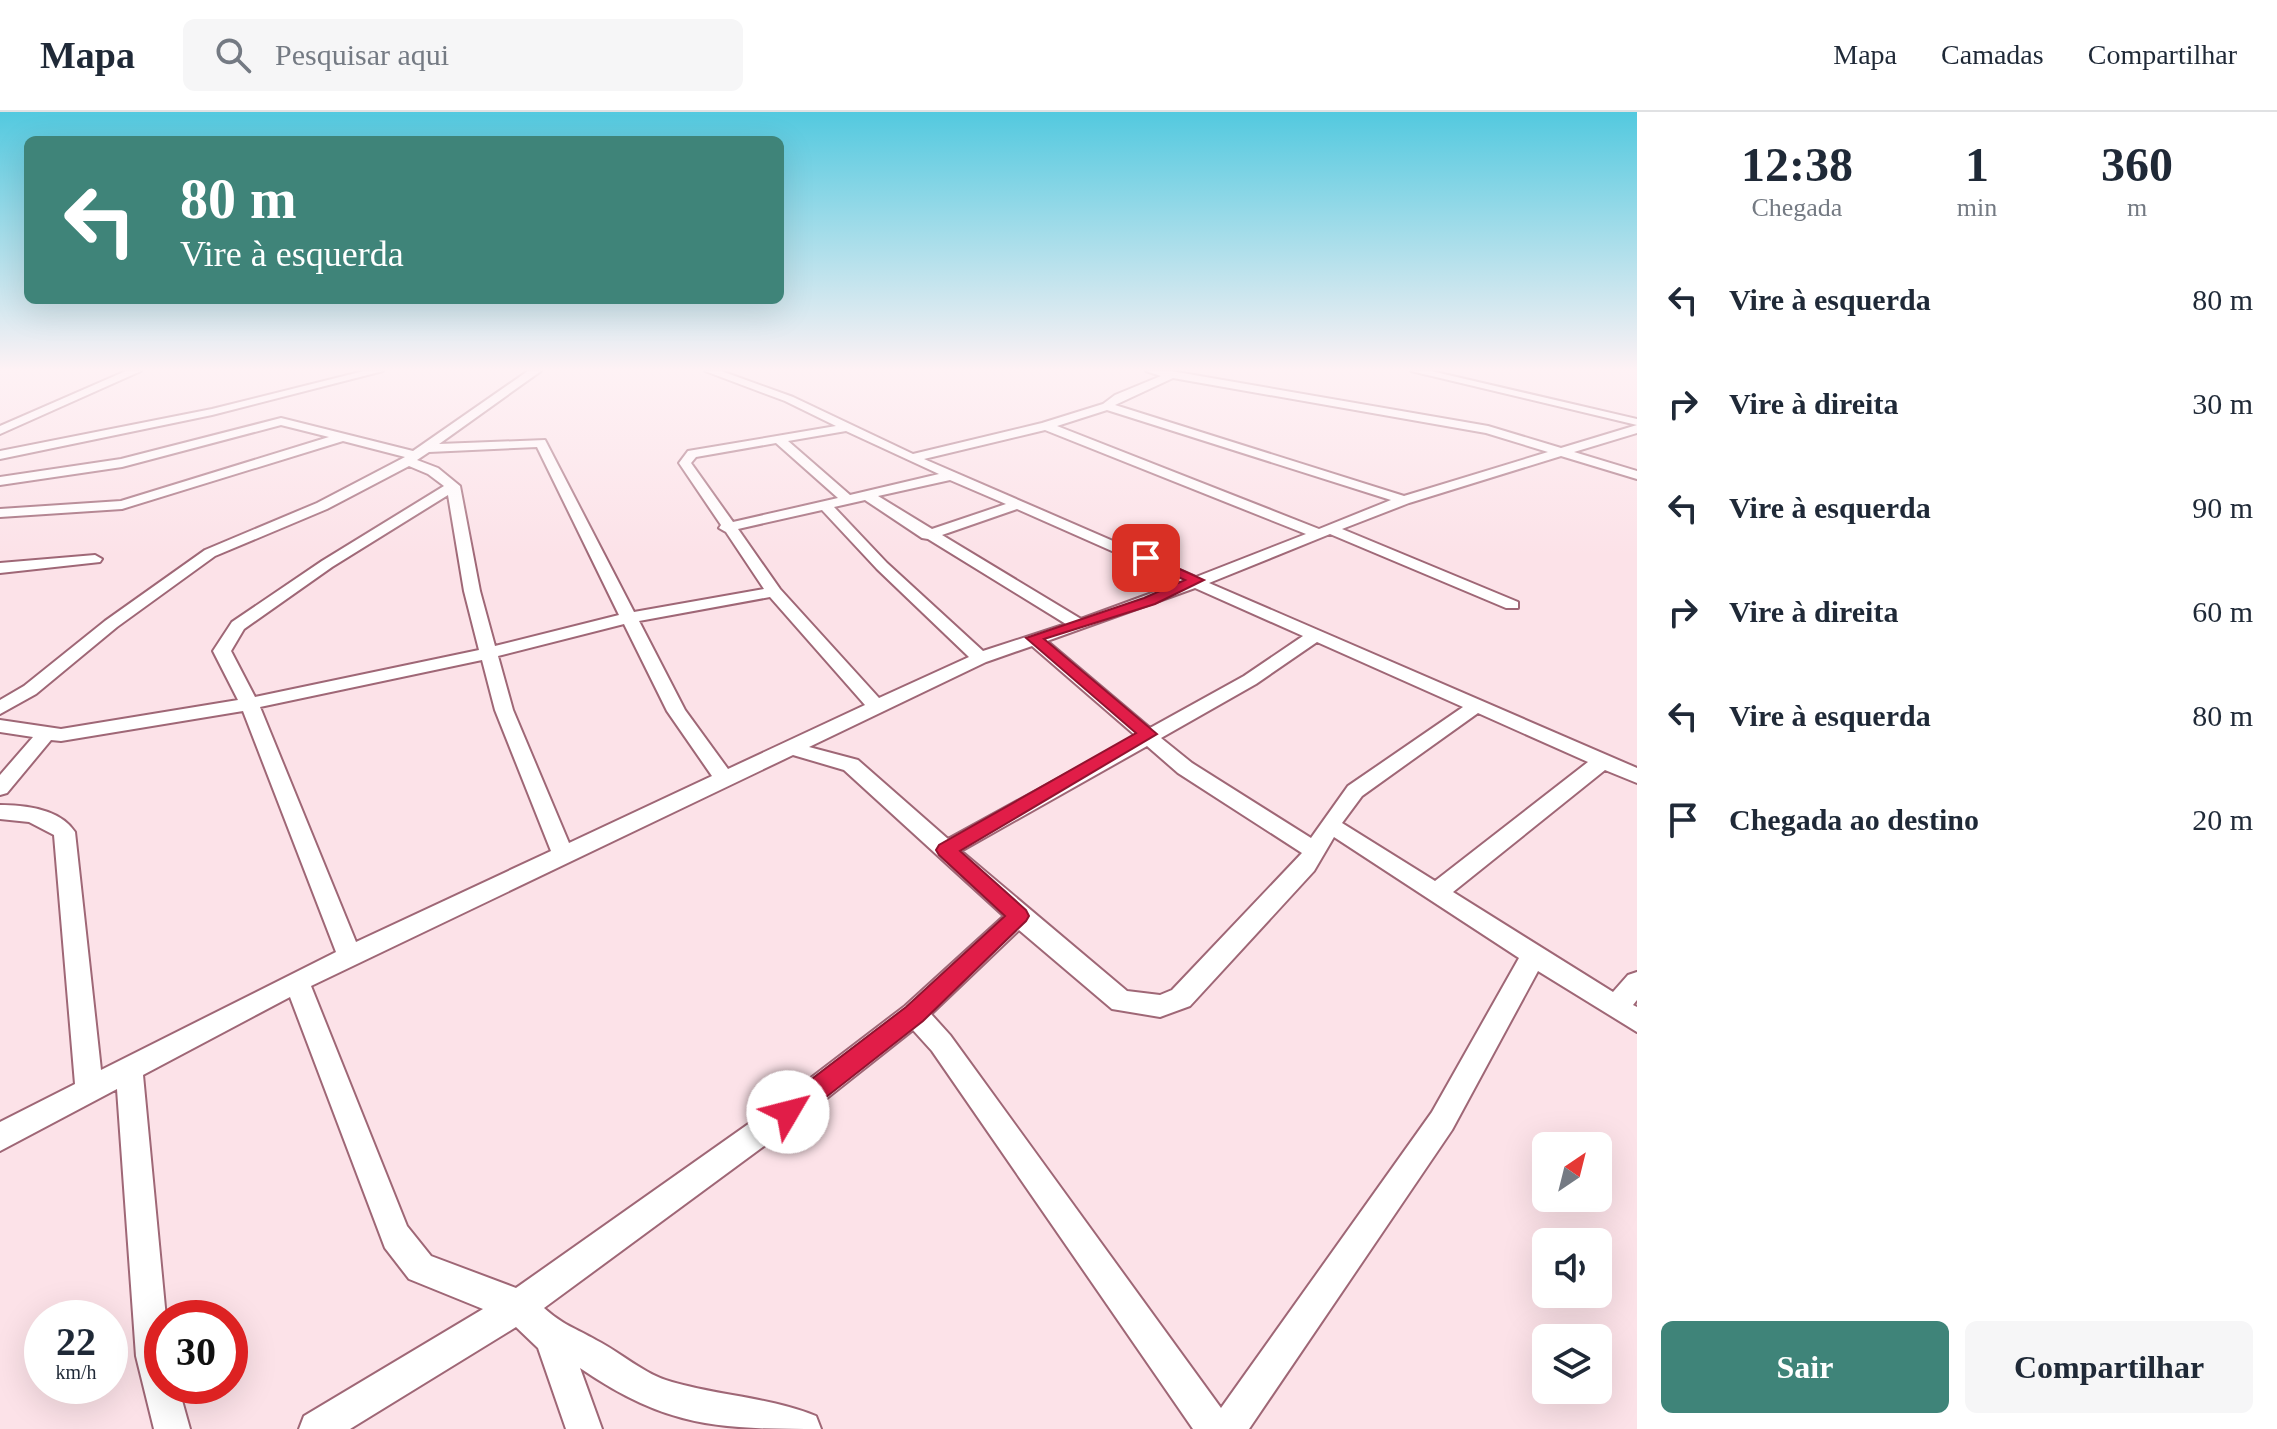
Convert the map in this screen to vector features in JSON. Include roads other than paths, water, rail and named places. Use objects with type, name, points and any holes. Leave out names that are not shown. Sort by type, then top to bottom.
[{"type":"street","points":[[0,455],[108,432]]},
{"type":"street","points":[[0,481],[122,463],[231,432]]},
{"type":"street","points":[[325,432],[417,455],[541,443],[626,618],[676,711],[725,779]]},
{"type":"street","points":[[0,708],[30,690],[111,624],[210,553],[322,506],[417,455],[447,432]]},
{"type":"street","points":[[817,432],[685,458],[685,463],[726,528],[774,592],[876,706]]},
{"type":"street","points":[[860,432],[1637,776]]},
{"type":"street","points":[[912,458],[1019,432]]},
{"type":"street","points":[[1063,432],[1512,605]]},
{"type":"street","points":[[1191,432],[1404,500]]},
{"type":"street","points":[[1497,432],[1637,475]]},
{"type":"street","points":[[0,1137],[297,981],[980,658],[1149,601],[1404,500],[1568,453],[1627,432]]},
{"type":"street","points":[[0,513],[122,505],[342,437]]},
{"type":"street","points":[[778,439],[849,501]]},
{"type":"street","points":[[417,455],[453,486],[472,591],[504,710],[563,855]]},
{"type":"street","points":[[726,528],[953,475]]},
{"type":"street","points":[[350,957],[292,804],[249,704],[222,651],[238,626],[327,564],[453,486]]},
{"type":"street","points":[[868,496],[927,535],[1078,624]]},
{"type":"street","points":[[927,535],[1020,504]]},
{"type":"street","points":[[826,506],[882,566],[980,658]]},
{"type":"street","points":[[4,570],[95,559]]},
{"type":"street","points":[[0,726],[45,735],[249,704],[489,653],[626,618],[774,592]]},
{"type":"street","points":[[946,850],[1148,734],[1250,680],[1317,634]]},
{"type":"street","points":[[1033,638],[1185,768],[1316,851]]},
{"type":"street","points":[[789,747],[851,765],[1019,916],[1121,1001],[1160,1006],[1181,998],[1202,978],[1316,851],[1330,825],[1355,791],[1477,705]]},
{"type":"street","points":[[838,727],[851,765]]},
{"type":"street","points":[[0,788],[45,735]]},
{"type":"street","points":[[1436,893],[1603,761]]},
{"type":"street","points":[[0,812],[25,812],[45,818],[64,832],[89,1088]]},
{"type":"street","points":[[1330,825],[1637,1021]]},
{"type":"street","points":[[317,1429],[519,1306],[724,1159],[914,1014],[1019,916]]},
{"type":"street","points":[[1228,1429],[1442,1121],[1534,955]]},
{"type":"street","points":[[297,981],[396,1237],[420,1268],[519,1306],[551,1337],[585,1352],[629,1381],[669,1399],[766,1417],[803,1429]]},
{"type":"street","points":[[1615,1007],[1637,982]]},
{"type":"street","points":[[914,1014],[941,1043],[1053,1197],[1214,1429]]},
{"type":"street","points":[[129,1067],[153,1356],[172,1429]]},
{"type":"street","points":[[551,1337],[584,1429]]}]
